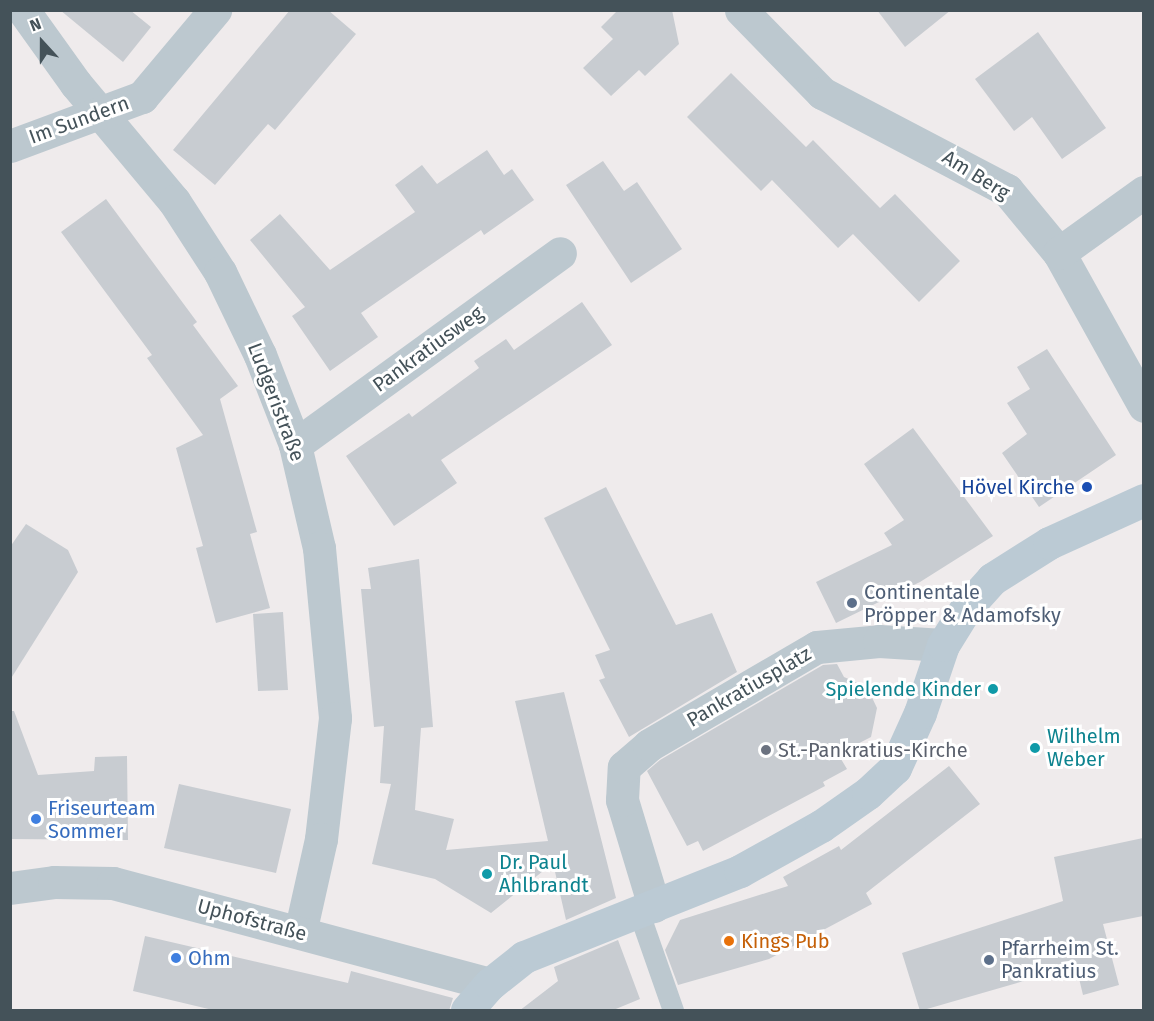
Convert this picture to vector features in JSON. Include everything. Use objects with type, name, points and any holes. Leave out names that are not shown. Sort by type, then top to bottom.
[{"type":"street","name":"Ludgeristraße","points":[[23,10],[76,84],[101,110],[174,201],[220,272],[260,355],[295,444],[320,548],[335,717],[321,840],[300,933]]},
{"type":"street","name":"Im Sundern","points":[[10,146],[101,110],[142,97],[215,10]]},
{"type":"street","name":"Am Berg","points":[[741,10],[822,93],[1007,190],[1059,253],[1143,406]]},
{"type":"street","points":[[1059,253],[1143,192]]},
{"type":"street","name":"Pankratiusweg","points":[[295,444],[560,253]]},
{"type":"street","points":[[467,1011],[490,984],[524,957],[740,871],[820,826],[868,793],[895,768],[909,742],[943,645],[966,608],[992,579],[1049,543],[1143,500]]},
{"type":"street","name":"Pankratiusplatz","points":[[647,909],[622,800],[624,767],[649,745],[817,647],[879,641],[943,645]]},
{"type":"street","name":"Uphofstraße","points":[[10,888],[54,882],[113,883],[490,984]]},
{"type":"lane","points":[[647,909],[673,1011]]},
{"type":"building","points":[[60,10],[130,10],[151,27],[123,62]]},
{"type":"building","points":[[290,10],[328,10],[356,34],[275,130],[268,124],[215,185],[173,150]]},
{"type":"building","points":[[618,10],[672,10],[679,44],[645,76],[639,70],[611,96],[583,68],[613,39],[601,27]]},
{"type":"building","points":[[877,10],[951,10],[905,47]]},
{"type":"building","points":[[1038,32],[1106,128],[1062,159],[1032,117],[1014,131],[975,79]]},
{"type":"building","points":[[731,73],[806,147],[813,140],[880,208],[895,194],[960,261],[919,302],[853,234],[838,248],[772,180],[761,191],[687,117]]},
{"type":"building","points":[[487,150],[504,175],[512,169],[534,200],[484,235],[481,230],[361,313],[378,337],[330,371],[292,316],[305,307],[250,240],[280,214],[330,270],[415,212],[395,185],[422,165],[437,184]]},
{"type":"building","points":[[603,161],[624,191],[637,182],[682,249],[631,283],[566,185]]},
{"type":"building","points":[[106,199],[197,322],[193,325],[238,386],[220,399],[257,532],[250,534],[270,608],[216,623],[196,548],[203,546],[176,448],[203,435],[147,358],[152,355],[61,232]]},
{"type":"building","points":[[582,302],[612,345],[441,460],[457,483],[394,526],[346,456],[409,413],[412,417],[479,368],[474,361],[506,339],[514,350]]},
{"type":"building","points":[[1047,349],[1116,455],[1039,507],[1002,453],[1027,434],[1007,403],[1030,389],[1017,367]]},
{"type":"building","points":[[913,428],[993,536],[920,582],[836,623],[816,582],[892,545],[884,533],[904,520],[864,464]]},
{"type":"building","points":[[606,487],[676,625],[712,613],[737,672],[629,737],[599,680],[605,678],[595,655],[610,650],[544,518]]},
{"type":"building","points":[[26,524],[68,550],[78,572],[10,680],[10,547]]},
{"type":"building","points":[[419,559],[433,727],[421,728],[415,810],[454,819],[446,850],[548,841],[515,701],[564,692],[616,898],[566,920],[553,863],[491,913],[435,879],[372,864],[391,784],[380,783],[384,726],[374,727],[361,589],[371,589],[368,568]]},
{"type":"building","points":[[283,612],[288,690],[258,691],[253,614]]},
{"type":"building","name":"St.-Pankratius-Kirche","points":[[837,664],[844,677],[867,687],[877,708],[871,737],[838,754],[847,769],[823,782],[825,786],[703,851],[698,841],[687,846],[647,771],[660,760],[823,665]]},
{"type":"building","points":[[10,711],[14,711],[38,775],[94,771],[95,757],[127,756],[128,840],[10,839]]},
{"type":"building","points":[[949,766],[980,804],[866,893],[872,904],[769,959],[678,985],[665,950],[680,920],[788,886],[783,877],[839,846],[841,850]]},
{"type":"building","points":[[179,784],[291,809],[276,873],[164,848]]},
{"type":"building","points":[[1143,838],[1143,916],[1103,924],[1119,985],[1083,995],[1076,966],[920,1011],[902,953],[1063,901],[1054,857]]},
{"type":"building","points":[[145,936],[348,983],[351,971],[453,998],[449,1011],[217,1011],[133,991]]},
{"type":"building","points":[[618,940],[640,999],[611,1011],[519,1011],[558,981],[554,967]]},
{"type":"place","name":"Hövel Kirche","points":[[1087,487]]},
{"type":"place","name":"Continentale Pröpper & Adamofsky","points":[[852,603]]},
{"type":"place","name":"Spielende Kinder","points":[[993,689]]},
{"type":"place","name":"Wilhelm Weber","points":[[1035,748]]},
{"type":"place","name":"St.-Pankratius-Kirche","points":[[766,750]]},
{"type":"place","name":"Friseurteam Sommer","points":[[36,819]]},
{"type":"place","name":"Dr. Paul Ahlbrandt","points":[[487,874]]},
{"type":"place","name":"Kings Pub","points":[[729,941]]},
{"type":"place","name":"Ohm","points":[[176,958]]},
{"type":"place","name":"Pfarrheim St. Pankratius","points":[[989,960]]}]
